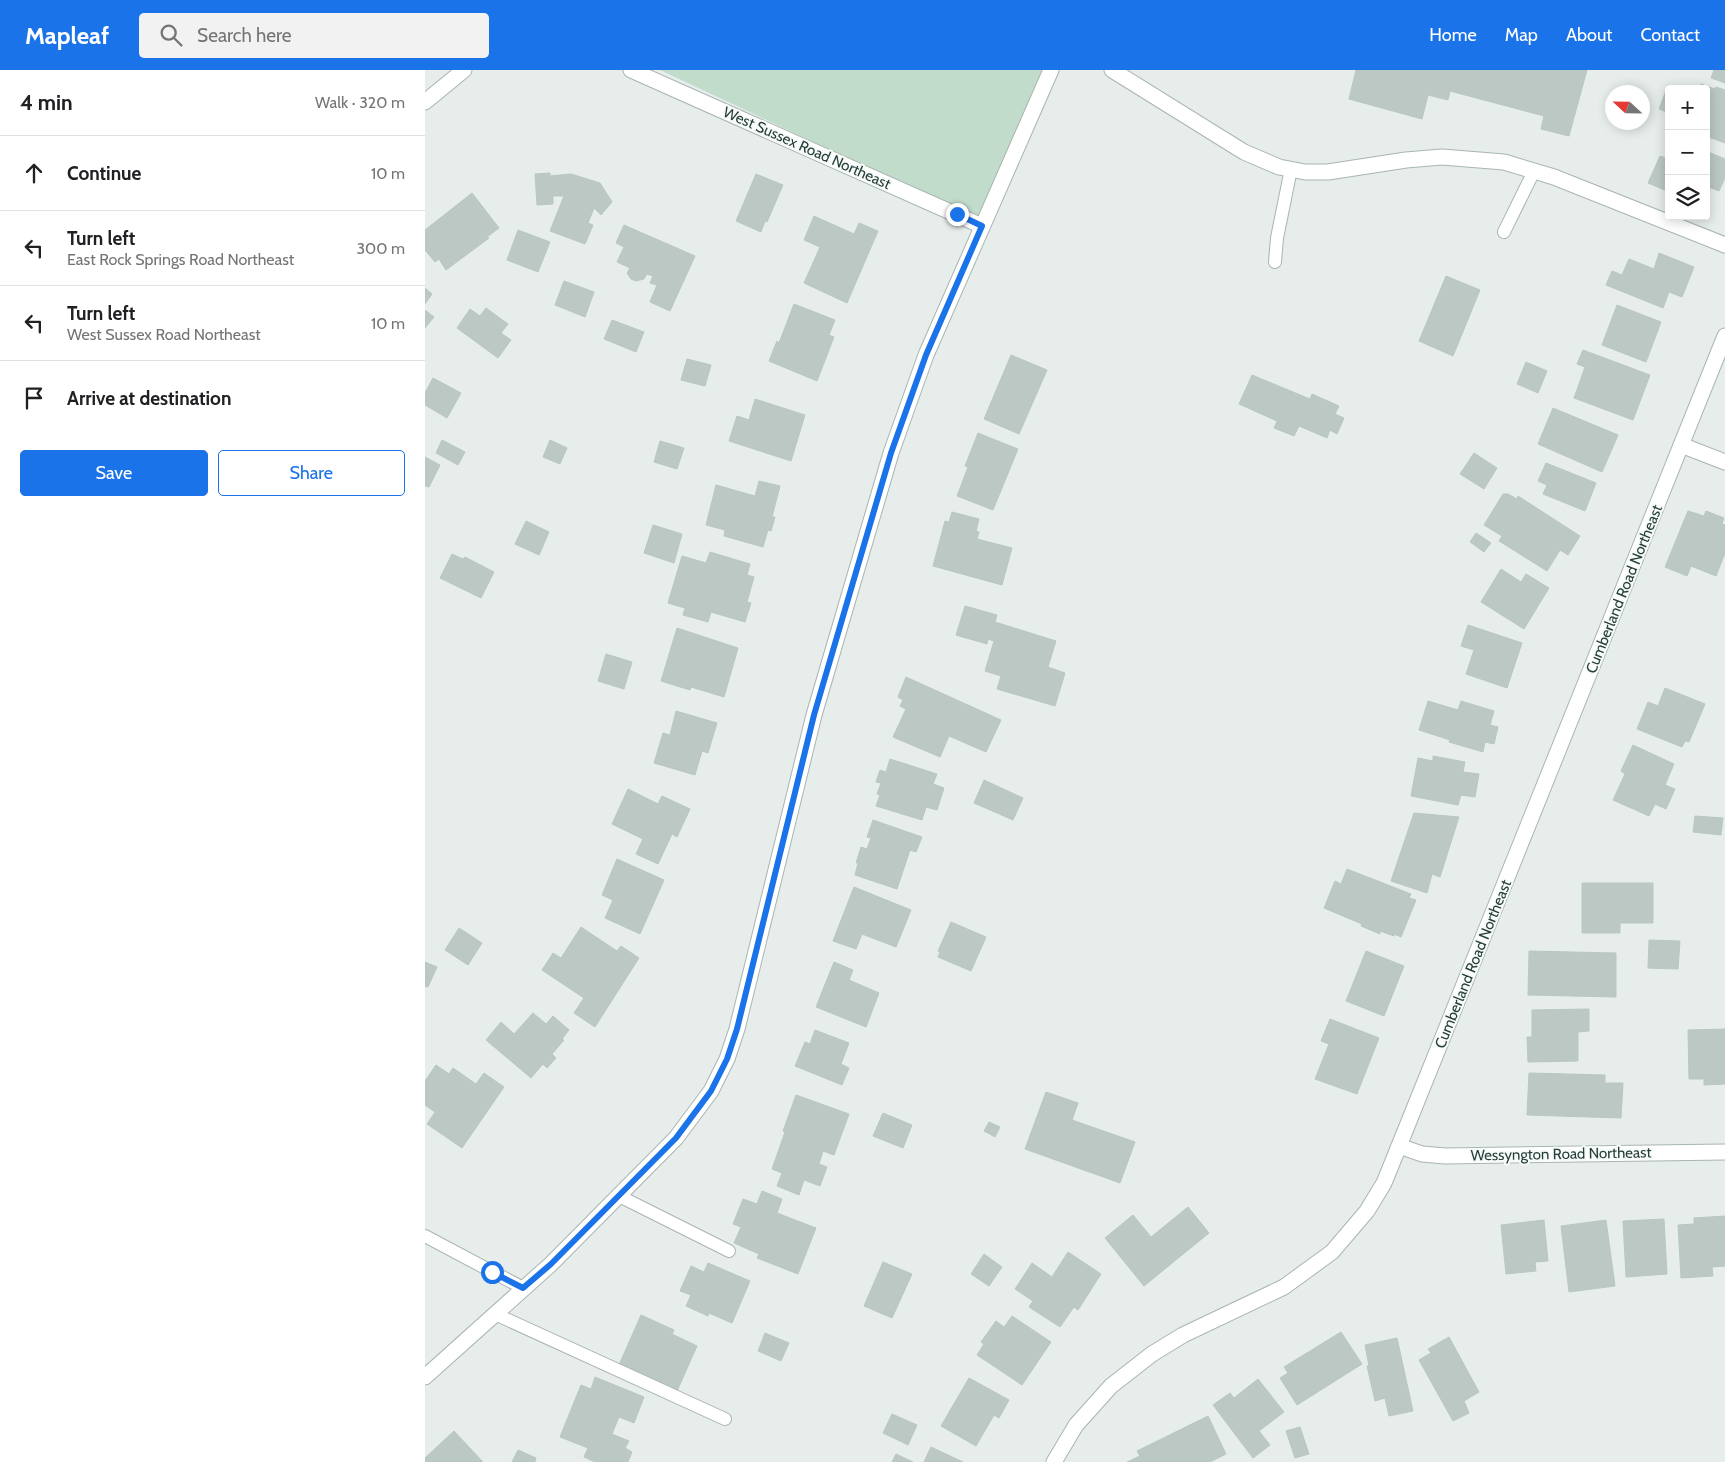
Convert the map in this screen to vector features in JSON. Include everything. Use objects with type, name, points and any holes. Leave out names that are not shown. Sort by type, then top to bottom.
[{"type":"street","points":[[425,102],[464,70]]},
{"type":"street","name":"West Sussex Road Northeast","points":[[631,70],[982,226]]},
{"type":"street","points":[[425,1377],[551,1264],[676,1138],[711,1091],[727,1059],[737,1029],[814,715],[891,453],[926,355],[1051,70]]},
{"type":"street","points":[[1112,70],[1244,152],[1279,167],[1305,172],[1327,172],[1406,160],[1442,157],[1504,162],[1554,176],[1725,245]]},
{"type":"street","name":"Cumberland Road Northeast","points":[[1054,1462],[1076,1425],[1111,1386],[1151,1354],[1183,1335],[1284,1287],[1332,1252],[1367,1211],[1384,1183],[1725,336]]},
{"type":"street","points":[[1681,445],[1725,462]]},
{"type":"street","name":"Wessyngton Road Northeast","points":[[1399,1146],[1422,1154],[1445,1156],[1725,1152]]},
{"type":"lane","points":[[1275,262],[1277,238],[1291,169]]},
{"type":"lane","points":[[1504,232],[1534,171]]},
{"type":"lane","points":[[619,1196],[729,1251]]},
{"type":"lane","points":[[425,1236],[523,1288]]},
{"type":"lane","points":[[495,1314],[725,1420]]},
{"type":"green space","points":[[660,70],[1050,70],[988,224]]},
{"type":"building","points":[[1356,70],[1587,70],[1569,136],[1541,129],[1544,116],[1450,91],[1448,100],[1428,95],[1422,119],[1349,99]]},
{"type":"building","points":[[1714,70],[1725,70],[1725,83],[1711,78]]},
{"type":"building","points":[[1710,87],[1725,90],[1725,143],[1710,137]]},
{"type":"building","points":[[1665,93],[1665,111],[1659,109]]},
{"type":"building","points":[[1710,153],[1725,159],[1725,178],[1719,191],[1710,188]]},
{"type":"building","points":[[1660,156],[1665,158],[1665,190],[1648,183]]},
{"type":"building","points":[[550,173],[550,176],[571,174],[600,183],[612,202],[601,215],[594,208],[588,223],[593,225],[585,244],[550,231],[564,196],[553,196],[553,204],[537,205],[535,174]]},
{"type":"building","points":[[756,174],[783,185],[761,232],[736,221]]},
{"type":"building","points":[[472,193],[499,228],[487,237],[489,238],[446,270],[439,259],[435,262],[425,250],[425,230]]},
{"type":"building","points":[[814,216],[854,234],[859,223],[878,231],[847,303],[804,283],[820,247],[804,240]]},
{"type":"building","points":[[624,225],[695,256],[670,311],[650,302],[657,285],[650,283],[653,276],[647,274],[644,279],[636,281],[631,279],[627,273],[630,268],[617,262],[624,247],[616,243]]},
{"type":"building","points":[[518,230],[550,242],[538,272],[507,260]]},
{"type":"building","points":[[1659,253],[1694,267],[1682,297],[1669,292],[1663,308],[1606,285],[1612,271],[1622,275],[1629,259],[1654,269]]},
{"type":"building","points":[[1446,276],[1480,290],[1453,356],[1419,341]]},
{"type":"building","points":[[564,281],[594,292],[585,317],[555,305]]},
{"type":"building","points":[[425,288],[432,294],[425,304]]},
{"type":"building","points":[[794,304],[835,320],[829,335],[834,337],[817,381],[769,361],[777,341],[779,343]]},
{"type":"building","points":[[1617,305],[1661,322],[1646,362],[1602,345]]},
{"type":"building","points":[[486,308],[508,324],[501,333],[511,340],[498,358],[457,328],[470,309],[480,316]]},
{"type":"building","points":[[425,310],[434,317],[425,328]]},
{"type":"building","points":[[612,320],[644,332],[636,352],[604,339]]},
{"type":"building","points":[[1583,350],[1650,375],[1633,420],[1574,398],[1585,367],[1577,364]]},
{"type":"building","points":[[1011,355],[1047,370],[1019,434],[984,419]]},
{"type":"building","points":[[687,359],[711,365],[705,386],[681,380]]},
{"type":"building","points":[[1526,362],[1547,371],[1538,393],[1517,384]]},
{"type":"building","points":[[1252,375],[1310,399],[1312,394],[1339,406],[1335,414],[1344,418],[1337,434],[1330,430],[1327,438],[1299,426],[1294,436],[1274,428],[1277,421],[1239,404]]},
{"type":"building","points":[[433,378],[461,393],[447,418],[425,405],[425,393]]},
{"type":"building","points":[[755,399],[805,415],[791,461],[729,441],[737,416],[749,420]]},
{"type":"building","points":[[1553,408],[1618,435],[1602,472],[1538,444]]},
{"type":"building","points":[[978,433],[1018,449],[993,510],[957,496],[968,467],[965,466]]},
{"type":"building","points":[[442,440],[465,452],[458,465],[436,453]]},
{"type":"building","points":[[550,440],[567,448],[560,464],[543,457]]},
{"type":"building","points":[[660,441],[684,448],[677,469],[654,462]]},
{"type":"building","points":[[1474,453],[1497,468],[1484,489],[1460,474]]},
{"type":"building","points":[[425,457],[440,465],[429,487],[425,486]]},
{"type":"building","points":[[1546,463],[1596,483],[1585,511],[1543,494],[1547,485],[1538,481]]},
{"type":"building","points":[[759,481],[780,486],[772,517],[775,517],[771,531],[768,530],[763,547],[724,536],[725,530],[706,525],[716,485],[755,496]]},
{"type":"building","points":[[1503,494],[1508,494],[1517,499],[1518,496],[1580,536],[1568,555],[1560,550],[1547,571],[1499,541],[1502,536],[1484,525]]},
{"type":"building","points":[[1688,511],[1704,516],[1706,511],[1724,518],[1722,524],[1725,525],[1725,553],[1716,576],[1691,566],[1687,576],[1665,567]]},
{"type":"building","points":[[952,512],[979,519],[976,531],[979,532],[977,539],[1012,548],[1002,585],[933,566],[945,521],[949,522]]},
{"type":"building","points":[[526,521],[549,532],[539,555],[515,544]]},
{"type":"building","points":[[653,525],[682,534],[674,563],[644,553]]},
{"type":"building","points":[[1476,533],[1491,543],[1484,552],[1470,542]]},
{"type":"building","points":[[710,552],[750,564],[747,575],[754,577],[747,602],[751,603],[745,622],[711,612],[708,622],[683,615],[685,608],[668,603],[682,556],[706,563]]},
{"type":"building","points":[[452,554],[463,559],[465,557],[494,572],[481,598],[440,578]]},
{"type":"building","points":[[1501,569],[1521,582],[1526,574],[1549,588],[1524,629],[1481,602]]},
{"type":"building","points":[[965,606],[997,615],[995,622],[1056,641],[1048,667],[1065,673],[1055,706],[997,689],[1001,676],[985,671],[994,641],[988,639],[987,644],[956,635]]},
{"type":"building","points":[[1468,625],[1522,643],[1507,688],[1466,674],[1474,650],[1461,646]]},
{"type":"building","points":[[677,628],[738,648],[724,697],[691,687],[690,690],[661,681]]},
{"type":"building","points":[[606,654],[632,662],[624,689],[598,681]]},
{"type":"building","points":[[906,677],[1001,720],[986,752],[949,736],[940,757],[893,737],[906,709],[900,706],[903,700],[898,697]]},
{"type":"building","points":[[1665,688],[1705,704],[1689,742],[1685,741],[1682,747],[1637,729],[1648,702],[1658,706]]},
{"type":"building","points":[[1428,701],[1458,710],[1461,701],[1494,711],[1490,725],[1498,727],[1494,744],[1485,742],[1483,752],[1449,742],[1450,740],[1419,730]]},
{"type":"building","points":[[676,711],[717,723],[708,753],[702,751],[695,775],[654,763],[663,733],[670,735]]},
{"type":"building","points":[[1633,745],[1674,764],[1665,785],[1675,789],[1666,809],[1655,804],[1649,816],[1613,800],[1625,774],[1621,771]]},
{"type":"building","points":[[1433,756],[1465,762],[1463,772],[1479,774],[1475,797],[1461,795],[1458,805],[1411,796],[1418,758],[1433,761]]},
{"type":"building","points":[[890,759],[937,774],[933,784],[944,788],[937,810],[926,807],[922,820],[876,806],[880,795],[877,794],[881,783],[876,782],[880,770],[886,772]]},
{"type":"building","points":[[984,780],[1023,798],[1013,820],[974,803]]},
{"type":"building","points":[[628,789],[658,804],[662,796],[690,809],[677,837],[672,834],[658,864],[636,854],[643,839],[612,824]]},
{"type":"building","points":[[1414,813],[1459,817],[1440,877],[1432,874],[1427,893],[1391,881]]},
{"type":"building","points":[[1695,816],[1723,818],[1721,835],[1693,832]]},
{"type":"building","points":[[873,820],[922,837],[916,852],[910,850],[897,889],[855,875],[858,863],[856,863],[861,847],[867,849],[871,838],[867,837]]},
{"type":"building","points":[[617,859],[664,880],[640,934],[605,918],[613,900],[602,895]]},
{"type":"building","points":[[1347,869],[1411,894],[1409,898],[1416,900],[1401,937],[1380,931],[1380,934],[1324,908],[1335,881],[1341,884]]},
{"type":"building","points":[[1582,883],[1653,883],[1653,923],[1620,923],[1620,933],[1582,933]]},
{"type":"building","points":[[854,887],[911,910],[896,947],[862,934],[856,949],[833,941]]},
{"type":"building","points":[[951,922],[986,937],[971,971],[938,957],[940,952],[938,951]]},
{"type":"building","points":[[581,927],[617,951],[621,946],[639,958],[595,1027],[574,1013],[584,998],[542,970],[553,953],[561,958]]},
{"type":"building","points":[[459,928],[482,943],[468,965],[445,950]]},
{"type":"building","points":[[1649,940],[1680,941],[1678,969],[1648,968]]},
{"type":"building","points":[[1366,951],[1404,966],[1384,1016],[1346,1001]]},
{"type":"building","points":[[1529,951],[1616,953],[1616,997],[1528,995]]},
{"type":"building","points":[[425,962],[437,967],[428,987],[425,986]]},
{"type":"building","points":[[834,962],[853,970],[849,980],[879,993],[866,1027],[816,1007]]},
{"type":"building","points":[[1589,1009],[1589,1031],[1578,1032],[1578,1061],[1528,1062],[1527,1037],[1532,1037],[1532,1010]]},
{"type":"building","points":[[533,1013],[546,1024],[553,1016],[569,1030],[562,1039],[564,1040],[552,1054],[556,1058],[547,1068],[543,1064],[531,1078],[486,1040],[501,1022],[514,1034]]},
{"type":"building","points":[[1330,1019],[1379,1038],[1357,1094],[1315,1079],[1329,1044],[1321,1041]]},
{"type":"building","points":[[1725,1029],[1725,1084],[1704,1085],[1704,1079],[1689,1079],[1688,1030]]},
{"type":"building","points":[[815,1030],[849,1043],[841,1064],[849,1068],[842,1085],[795,1066],[805,1042],[810,1044]]},
{"type":"building","points":[[436,1065],[449,1074],[453,1068],[476,1084],[484,1073],[504,1087],[462,1148],[427,1124],[435,1112],[425,1105],[425,1081]]},
{"type":"building","points":[[1529,1073],[1605,1075],[1605,1083],[1623,1083],[1621,1118],[1527,1115]]},
{"type":"building","points":[[1046,1092],[1078,1103],[1072,1120],[1135,1142],[1120,1183],[1025,1149]]},
{"type":"building","points":[[796,1095],[849,1114],[834,1155],[823,1151],[819,1164],[827,1167],[820,1186],[804,1180],[799,1195],[777,1186],[782,1173],[772,1169]]},
{"type":"building","points":[[883,1113],[912,1125],[903,1148],[873,1136]]},
{"type":"building","points":[[989,1122],[1000,1127],[995,1137],[984,1131]]},
{"type":"building","points":[[762,1191],[782,1199],[777,1213],[816,1228],[798,1274],[757,1258],[759,1254],[734,1243],[741,1227],[733,1224],[743,1199],[757,1204]]},
{"type":"building","points":[[1188,1207],[1209,1233],[1144,1286],[1105,1238],[1133,1215],[1151,1237]]},
{"type":"building","points":[[1725,1216],[1725,1266],[1712,1267],[1713,1276],[1681,1278],[1678,1225],[1694,1224],[1694,1218]]},
{"type":"building","points":[[1664,1219],[1667,1274],[1626,1277],[1623,1221]]},
{"type":"building","points":[[1544,1220],[1548,1261],[1535,1262],[1536,1271],[1506,1274],[1501,1225]]},
{"type":"building","points":[[1606,1220],[1615,1286],[1569,1292],[1561,1226]]},
{"type":"building","points":[[1068,1252],[1101,1274],[1078,1310],[1074,1307],[1060,1327],[1029,1307],[1033,1301],[1015,1289],[1032,1263],[1052,1277]]},
{"type":"building","points":[[984,1254],[1002,1267],[989,1286],[971,1274]]},
{"type":"building","points":[[883,1262],[912,1274],[892,1318],[864,1306]]},
{"type":"building","points":[[708,1263],[750,1281],[732,1323],[709,1313],[708,1316],[686,1306],[691,1295],[680,1291],[691,1266],[704,1272]]},
{"type":"building","points":[[641,1315],[674,1330],[672,1334],[697,1346],[677,1391],[619,1365]]},
{"type":"building","points":[[1012,1316],[1051,1342],[1022,1385],[977,1355],[984,1344],[981,1342],[996,1321],[1004,1327]]},
{"type":"building","points":[[1341,1332],[1362,1364],[1297,1405],[1280,1378],[1288,1373],[1284,1367]]},
{"type":"building","points":[[765,1333],[789,1343],[781,1361],[758,1351]]},
{"type":"building","points":[[1449,1337],[1479,1392],[1464,1401],[1469,1413],[1453,1421],[1419,1360],[1431,1353],[1428,1349]]},
{"type":"building","points":[[1397,1338],[1413,1411],[1389,1416],[1385,1398],[1375,1401],[1367,1366],[1369,1366],[1365,1345]]},
{"type":"building","points":[[595,1377],[644,1397],[634,1423],[619,1417],[612,1434],[629,1441],[625,1448],[632,1452],[628,1462],[595,1462],[584,1457],[588,1448],[560,1437],[581,1385],[591,1389]]},
{"type":"building","points":[[969,1378],[1009,1400],[999,1418],[994,1415],[976,1446],[941,1426]]},
{"type":"building","points":[[1258,1379],[1284,1412],[1259,1431],[1270,1445],[1253,1458],[1213,1405],[1230,1393],[1234,1398]]},
{"type":"building","points":[[892,1414],[917,1425],[908,1445],[883,1433]]},
{"type":"building","points":[[1208,1416],[1226,1454],[1210,1462],[1127,1462],[1140,1456],[1137,1451]]},
{"type":"building","points":[[1300,1427],[1309,1454],[1295,1458],[1286,1431]]},
{"type":"building","points":[[454,1431],[483,1462],[425,1462],[425,1458]]},
{"type":"building","points":[[931,1447],[963,1462],[924,1462]]},
{"type":"building","points":[[518,1450],[536,1458],[535,1462],[512,1462]]},
{"type":"building","points":[[896,1454],[913,1462],[892,1462]]},
{"type":"route","points":[[492,1272],[523,1288],[551,1264],[676,1138],[711,1091],[727,1059],[737,1029],[814,715],[891,453],[926,355],[982,226],[957,214]]}]
